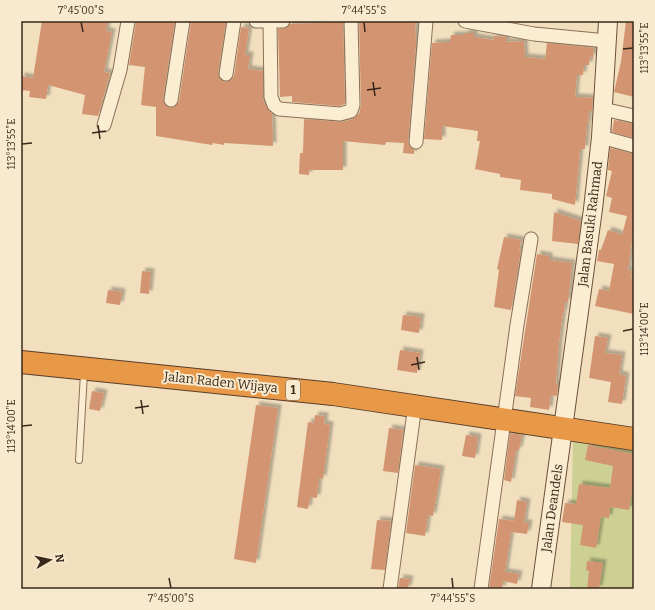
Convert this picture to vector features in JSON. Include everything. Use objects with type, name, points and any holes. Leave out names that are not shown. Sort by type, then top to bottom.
[{"type":"highway","name":"Jalan Raden Wijaya","points":[[21,362],[84,370],[333,394],[415,405],[505,420],[563,427]]},
{"type":"highway","name":"1","points":[[563,427],[634,439]]},
{"type":"main road","name":"Jalan Basuki Rahmad","points":[[563,427],[601,137],[608,21]]},
{"type":"main road","name":"Jalan Deandels","points":[[541,589],[563,427]]},
{"type":"street","points":[[104,125],[120,70],[128,21]]},
{"type":"street","points":[[171,100],[183,21]]},
{"type":"street","points":[[226,74],[234,21]]},
{"type":"street","points":[[256,21],[283,21]]},
{"type":"street","points":[[270,22],[271,97],[274,105],[279,108],[340,114],[351,111],[353,105],[351,21]]},
{"type":"street","points":[[416,142],[426,21]]},
{"type":"street","points":[[465,21],[517,26],[607,41]]},
{"type":"street","points":[[603,109],[634,116]]},
{"type":"street","points":[[601,137],[634,146]]},
{"type":"street","points":[[481,589],[517,325],[531,239]]},
{"type":"street","points":[[390,589],[415,405]]},
{"type":"lane","points":[[79,460],[85,385],[84,370]]},
{"type":"green space","points":[[573,439],[634,451],[634,589],[570,589]]},
{"type":"building","points":[[42,21],[108,21],[106,31],[112,32],[104,72],[110,73],[98,116],[82,114],[85,95],[48,85],[46,99],[29,97],[30,91],[21,90],[21,76],[33,78]]},
{"type":"building","points":[[136,21],[175,21],[163,99],[166,106],[170,108],[177,105],[179,101],[191,21],[226,21],[218,73],[221,80],[225,82],[232,79],[234,76],[241,27],[249,28],[245,55],[250,55],[248,69],[263,71],[263,100],[272,114],[273,146],[224,143],[224,145],[213,143],[212,145],[156,136],[156,107],[141,105],[145,67],[129,65]]},
{"type":"building","points":[[359,21],[415,21],[416,43],[408,141],[409,146],[414,150],[414,154],[403,153],[404,143],[386,142],[385,145],[343,141],[343,170],[309,170],[309,175],[299,174],[300,153],[303,153],[304,119],[342,122],[353,119],[359,114],[361,105]]},
{"type":"building","points":[[626,21],[634,21],[634,97],[614,92],[621,62]]},
{"type":"building","points":[[343,22],[345,104],[339,106],[292,102],[292,96],[280,97],[278,29],[287,28],[290,24]]},
{"type":"building","points":[[465,33],[474,33],[474,37],[494,40],[493,36],[506,37],[506,42],[524,41],[525,57],[545,59],[547,43],[594,48],[593,58],[590,57],[589,65],[584,65],[583,75],[577,75],[575,97],[593,98],[592,111],[589,111],[585,149],[580,149],[575,205],[552,199],[552,194],[520,190],[521,180],[500,177],[500,174],[475,169],[480,141],[477,141],[478,131],[442,126],[442,140],[424,139],[432,43],[450,42],[451,35],[465,35]]},
{"type":"building","points":[[614,120],[634,124],[634,138],[612,132]]},
{"type":"building","points":[[610,148],[634,154],[634,226],[628,270],[632,271],[631,279],[634,279],[634,314],[595,306],[599,289],[609,291],[614,264],[597,261],[599,250],[601,250],[608,230],[622,235],[627,216],[609,212],[612,198],[606,196],[612,171],[608,170]]},
{"type":"building","points":[[554,212],[581,221],[578,244],[552,241]]},
{"type":"building","points":[[504,237],[521,240],[519,250],[521,250],[511,310],[494,307],[499,270],[497,269]]},
{"type":"building","points":[[537,254],[549,256],[549,260],[572,263],[568,302],[565,302],[559,342],[556,384],[558,384],[557,396],[551,395],[549,410],[530,407],[531,398],[515,396]]},
{"type":"building","points":[[142,271],[151,272],[149,294],[140,293]]},
{"type":"building","points":[[108,290],[122,292],[120,305],[106,303]]},
{"type":"building","points":[[403,315],[421,317],[419,333],[401,330]]},
{"type":"building","points":[[595,336],[608,338],[605,353],[622,355],[619,374],[626,376],[622,404],[608,402],[611,382],[589,378]]},
{"type":"building","points":[[400,350],[420,353],[417,373],[397,370]]},
{"type":"building","points":[[92,391],[104,393],[100,411],[89,409]]},
{"type":"building","points":[[256,405],[278,408],[256,563],[234,559]]},
{"type":"building","points":[[315,415],[325,416],[324,424],[330,425],[323,479],[319,478],[317,498],[310,497],[308,509],[297,507],[308,422],[314,423]]},
{"type":"building","points":[[389,428],[403,430],[398,473],[383,471]]},
{"type":"building","points":[[510,433],[522,435],[519,450],[516,450],[511,482],[504,480]]},
{"type":"building","points":[[466,435],[478,437],[475,458],[462,456]]},
{"type":"building","points":[[588,445],[634,454],[634,479],[629,510],[610,507],[609,518],[601,517],[596,548],[580,545],[583,525],[562,522],[565,503],[576,504],[579,484],[610,488],[613,466],[585,460]]},
{"type":"building","points":[[415,465],[441,469],[433,516],[428,515],[425,536],[406,533]]},
{"type":"building","points":[[517,500],[527,502],[524,523],[529,523],[527,534],[511,532],[505,572],[519,574],[517,584],[503,581],[502,589],[489,589],[499,519],[514,521]]},
{"type":"building","points":[[377,520],[391,521],[385,570],[371,569]]},
{"type":"building","points":[[587,561],[603,563],[599,589],[587,589],[589,571],[586,570]]},
{"type":"building","points":[[400,578],[410,579],[408,589],[398,589]]}]
